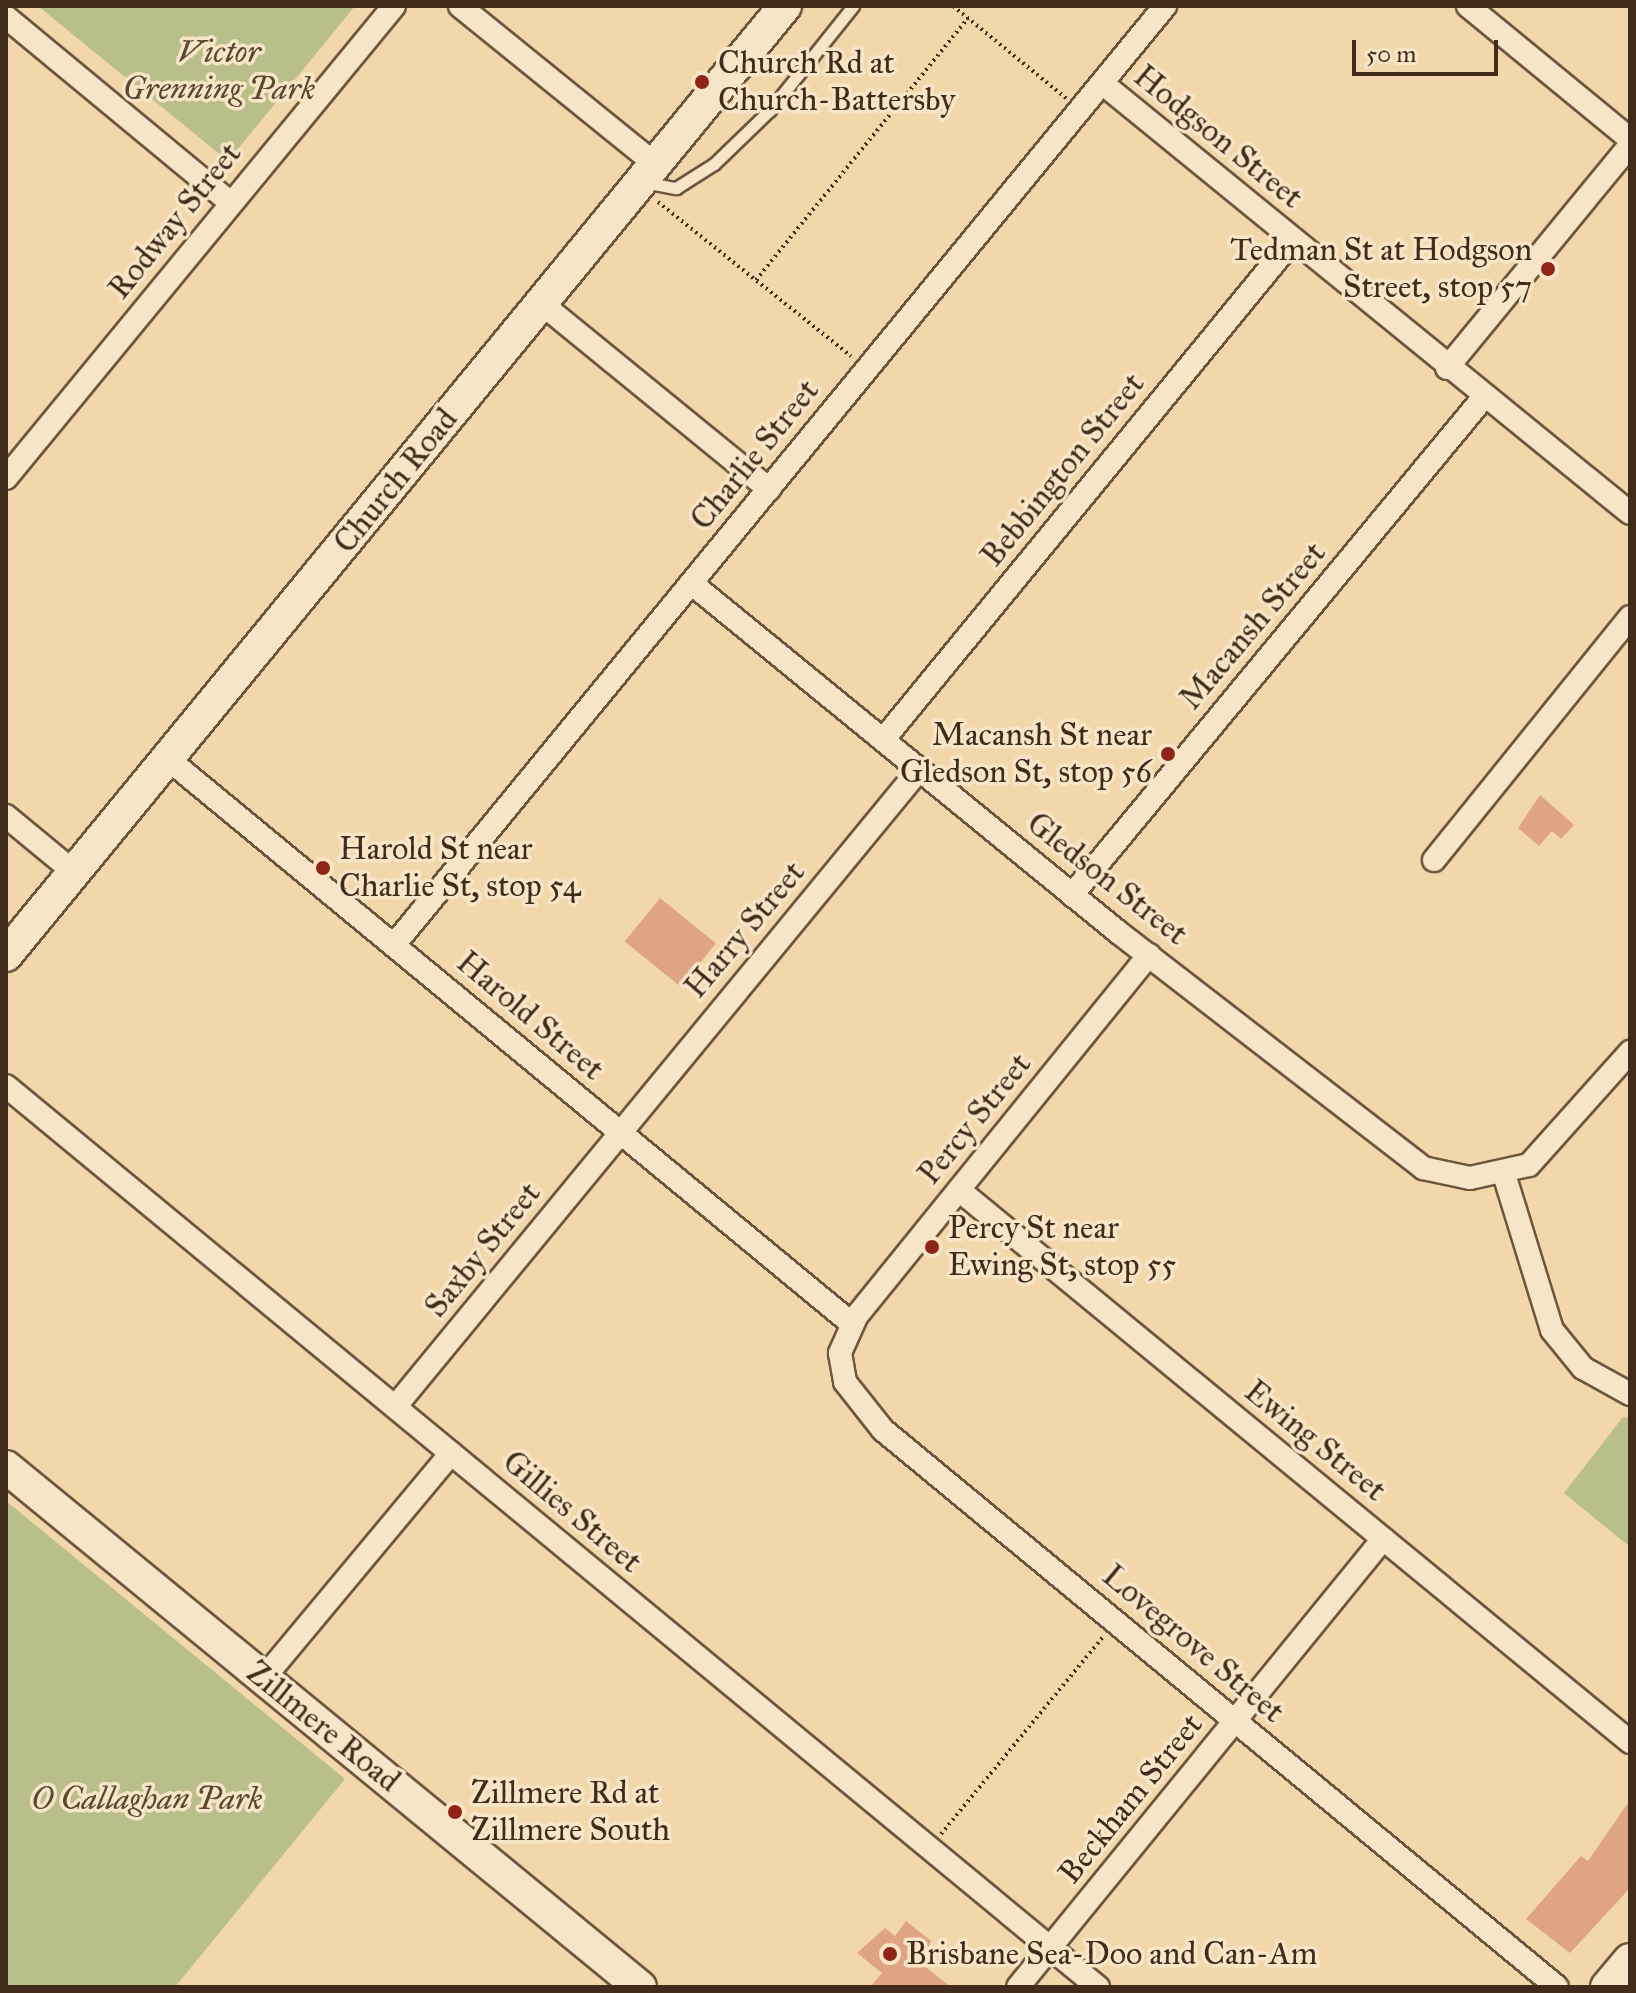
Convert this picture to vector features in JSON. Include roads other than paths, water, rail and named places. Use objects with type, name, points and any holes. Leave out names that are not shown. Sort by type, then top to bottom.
[{"type":"street","name":"Rodway Street","points":[[6,478],[394,6]]},
{"type":"street","points":[[460,6],[651,182]]},
{"type":"street","name":"Church Road","points":[[6,955],[542,304],[651,182],[785,6]]},
{"type":"street","name":"Charlie Street","points":[[394,945],[1165,6]]},
{"type":"street","points":[[1447,368],[1630,142],[1468,6]]},
{"type":"street","points":[[6,17],[231,203]]},
{"type":"street","name":"Hodgson Street","points":[[1102,83],[1447,368],[1630,513]]},
{"type":"street","name":"Bebbington Street","points":[[883,740],[1293,240]]},
{"type":"street","points":[[542,304],[769,489]]},
{"type":"street","name":"Macansh Street","points":[[1072,895],[1484,397]]},
{"type":"street","name":"Gledson Street","points":[[691,583],[1072,895],[1407,1159],[1454,1177],[1504,1174]]},
{"type":"street","points":[[1434,860],[1630,617]]},
{"type":"street","name":"Harold Street","points":[[168,759],[851,1323]]},
{"type":"street","name":"Harry Street","points":[[620,1132],[919,770]]},
{"type":"street","points":[[6,816],[74,872]]},
{"type":"street","name":"Percy Street","points":[[851,1323],[1149,955]]},
{"type":"street","points":[[1630,1052],[1553,1144],[1504,1174],[1552,1330],[1589,1373],[1630,1394]]},
{"type":"street","name":"Gillies Street","points":[[6,1086],[1098,1987]]},
{"type":"street","name":"Saxby Street","points":[[395,1407],[620,1132]]},
{"type":"street","name":"Ewing Street","points":[[959,1190],[1630,1742]]},
{"type":"street","name":"Lovegrove Street","points":[[851,1323],[840,1362],[862,1411],[1557,1987]]},
{"type":"street","points":[[263,1679],[451,1453]]},
{"type":"street","name":"Zillmere Road","points":[[6,1467],[640,1987]]},
{"type":"street","name":"Beckham Street","points":[[1018,1987],[1383,1539]]},
{"type":"street","points":[[1607,1987],[1630,1960]]},
{"type":"lane","points":[[651,182],[653,189],[676,188],[714,164],[770,110],[853,6]]},
{"type":"place","name":"Church Rd at Church-Battersby","points":[[702,82]]},
{"type":"place","name":"Tedman St at Hodgson Street, stop 57","points":[[1548,269]]},
{"type":"place","name":"Macansh St near Gledson St, stop 56","points":[[1168,754]]},
{"type":"place","name":"Harold St near Charlie St, stop 54","points":[[323,868]]},
{"type":"place","name":"Percy St near Ewing St, stop 55","points":[[932,1247]]},
{"type":"place","name":"Zillmere Rd at Zillmere South","points":[[455,1812]]},
{"type":"place","name":"Brisbane Sea-Doo and Can-Am","points":[[890,1954]]},
{"type":"park label","name":"Victor Grenning Park","points":[[219,72]]},
{"type":"park label","name":"O Callaghan Park","points":[[147,1799]]}]
